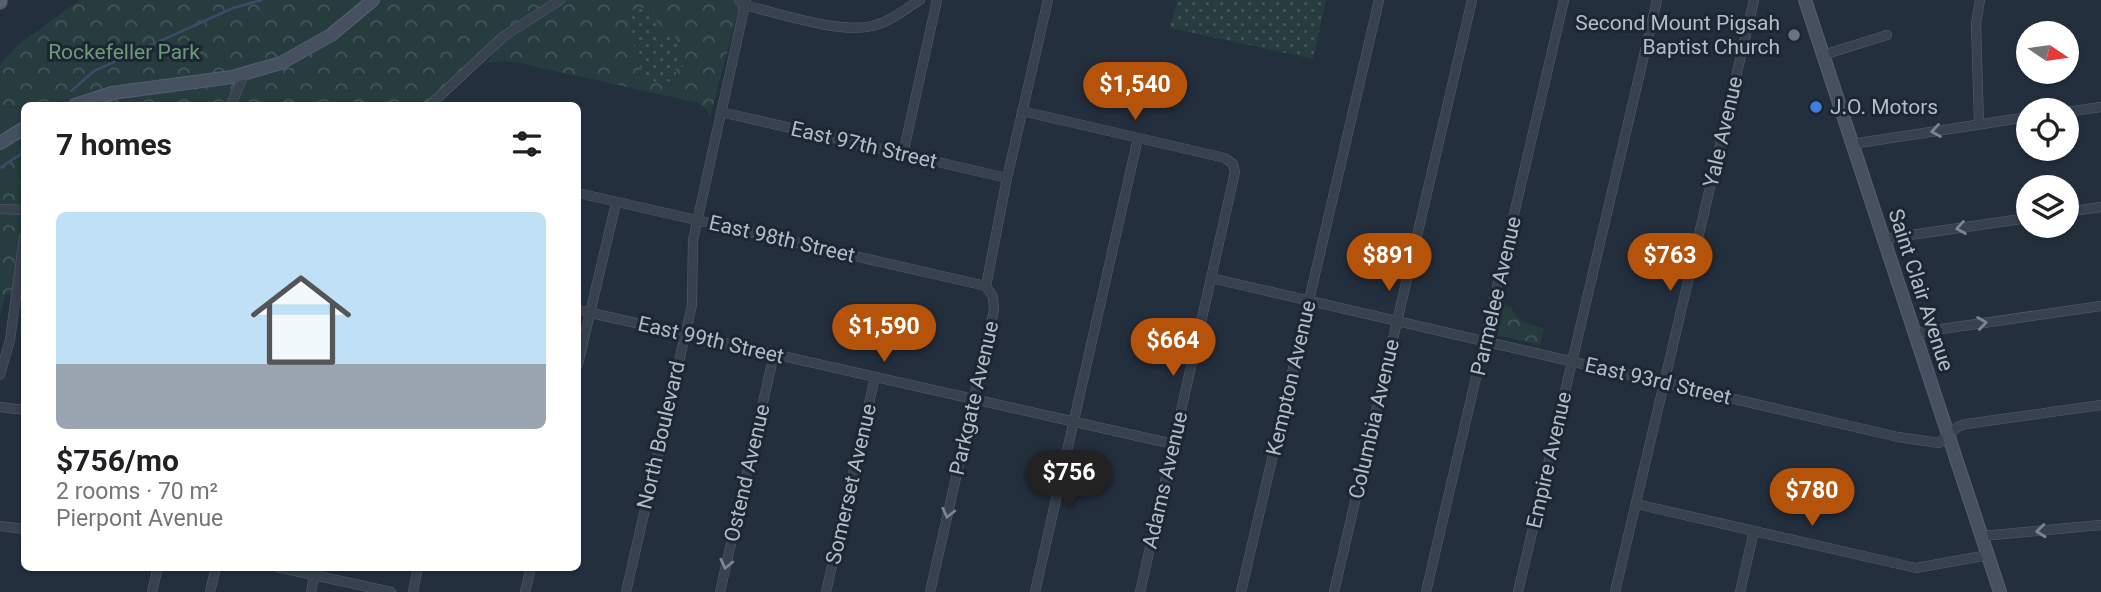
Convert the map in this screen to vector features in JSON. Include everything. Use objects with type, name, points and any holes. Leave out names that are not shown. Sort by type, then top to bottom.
[{"type":"main road","points":[[84,102],[129,90],[244,74],[286,61],[313,46],[373,0]]},
{"type":"main road","name":"Saint Clair Avenue","points":[[1805,0],[2000,592]]},
{"type":"main road","points":[[0,143],[21,130]]},
{"type":"street","points":[[441,101],[504,36],[560,0]]},
{"type":"street","points":[[743,2],[831,25],[855,28],[872,26],[920,0]]},
{"type":"street","points":[[903,154],[937,0]]},
{"type":"street","name":"Parkgate Avenue","points":[[930,592],[994,310],[993,297],[986,286],[1007,178],[1048,0]]},
{"type":"street","name":"Kempton Avenue","points":[[1241,592],[1379,0]]},
{"type":"street","name":"Columbia Avenue","points":[[1334,592],[1472,0]]},
{"type":"street","name":"Parmelee Avenue","points":[[1426,592],[1564,0]]},
{"type":"street","name":"Empire Avenue","points":[[1518,592],[1657,0]]},
{"type":"street","name":"Yale Avenue","points":[[1615,592],[1754,0]]},
{"type":"street","points":[[1979,124],[1976,24],[1980,0]]},
{"type":"street","name":"North Boulevard","points":[[626,592],[692,305],[692,240],[743,2]]},
{"type":"street","points":[[1823,55],[1887,35]]},
{"type":"street","points":[[232,102],[244,74]]},
{"type":"street","points":[[2079,110],[2101,107]]},
{"type":"street","points":[[1022,111],[1138,138],[1035,592]]},
{"type":"street","name":"East 97th Street","points":[[720,112],[1007,178]]},
{"type":"street","points":[[1852,144],[2016,119]]},
{"type":"street","name":"Adams Avenue","points":[[1138,138],[1225,158],[1233,164],[1235,172],[1140,592]]},
{"type":"street","name":"East 98th Street","points":[[581,194],[986,286]]},
{"type":"street","points":[[581,350],[616,203]]},
{"type":"street","points":[[2079,210],[2101,206]]},
{"type":"street","points":[[0,209],[21,210]]},
{"type":"street","points":[[1884,239],[2016,220]]},
{"type":"street","points":[[0,374],[10,340],[21,259]]},
{"type":"street","name":"East 93rd Street","points":[[1211,278],[1898,437],[1939,443],[1959,426],[1966,424],[2101,405]]},
{"type":"street","points":[[1914,333],[2101,306]]},
{"type":"street","points":[[14,311],[21,312]]},
{"type":"street","name":"East 99th Street","points":[[581,311],[1173,443]]},
{"type":"street","name":"Ostend Avenue","points":[[720,592],[774,354]]},
{"type":"street","name":"Somerset Avenue","points":[[826,592],[875,377]]},
{"type":"street","points":[[0,407],[21,410]]},
{"type":"street","points":[[1636,504],[1916,568],[1988,555]]},
{"type":"street","points":[[1982,537],[2101,525]]},
{"type":"street","points":[[0,526],[21,529]]},
{"type":"street","points":[[1740,592],[1754,531]]},
{"type":"street","points":[[152,592],[157,571]]},
{"type":"street","points":[[210,592],[215,571]]},
{"type":"street","points":[[311,592],[316,571],[391,592]]},
{"type":"street","points":[[413,592],[417,571]]},
{"type":"street","points":[[526,592],[530,571]]},
{"type":"green space","name":"Rockefeller Park","points":[[80,0],[741,0],[710,117],[699,103],[519,63],[486,63],[492,57],[484,55],[441,97],[427,102],[21,102],[21,297],[5,294],[0,318],[0,64],[20,43]]},
{"type":"green space","points":[[1177,0],[1326,0],[1313,59],[1170,28]]},
{"type":"green space","points":[[652,5],[661,36],[674,33],[684,66],[675,69],[676,74],[672,81],[655,83],[651,76],[644,78],[624,13]]},
{"type":"green space","points":[[1504,305],[1511,307],[1524,322],[1544,328],[1540,345],[1497,335]]},
{"type":"waterway","points":[[71,91],[94,71],[233,8],[262,0]]},
{"type":"waterway","points":[[0,168],[21,154]]},
{"type":"place","name":"Second Mount Pigsah Baptist Church","points":[[1794,35]]},
{"type":"place","name":"J.O. Motors","points":[[1816,107]]}]
